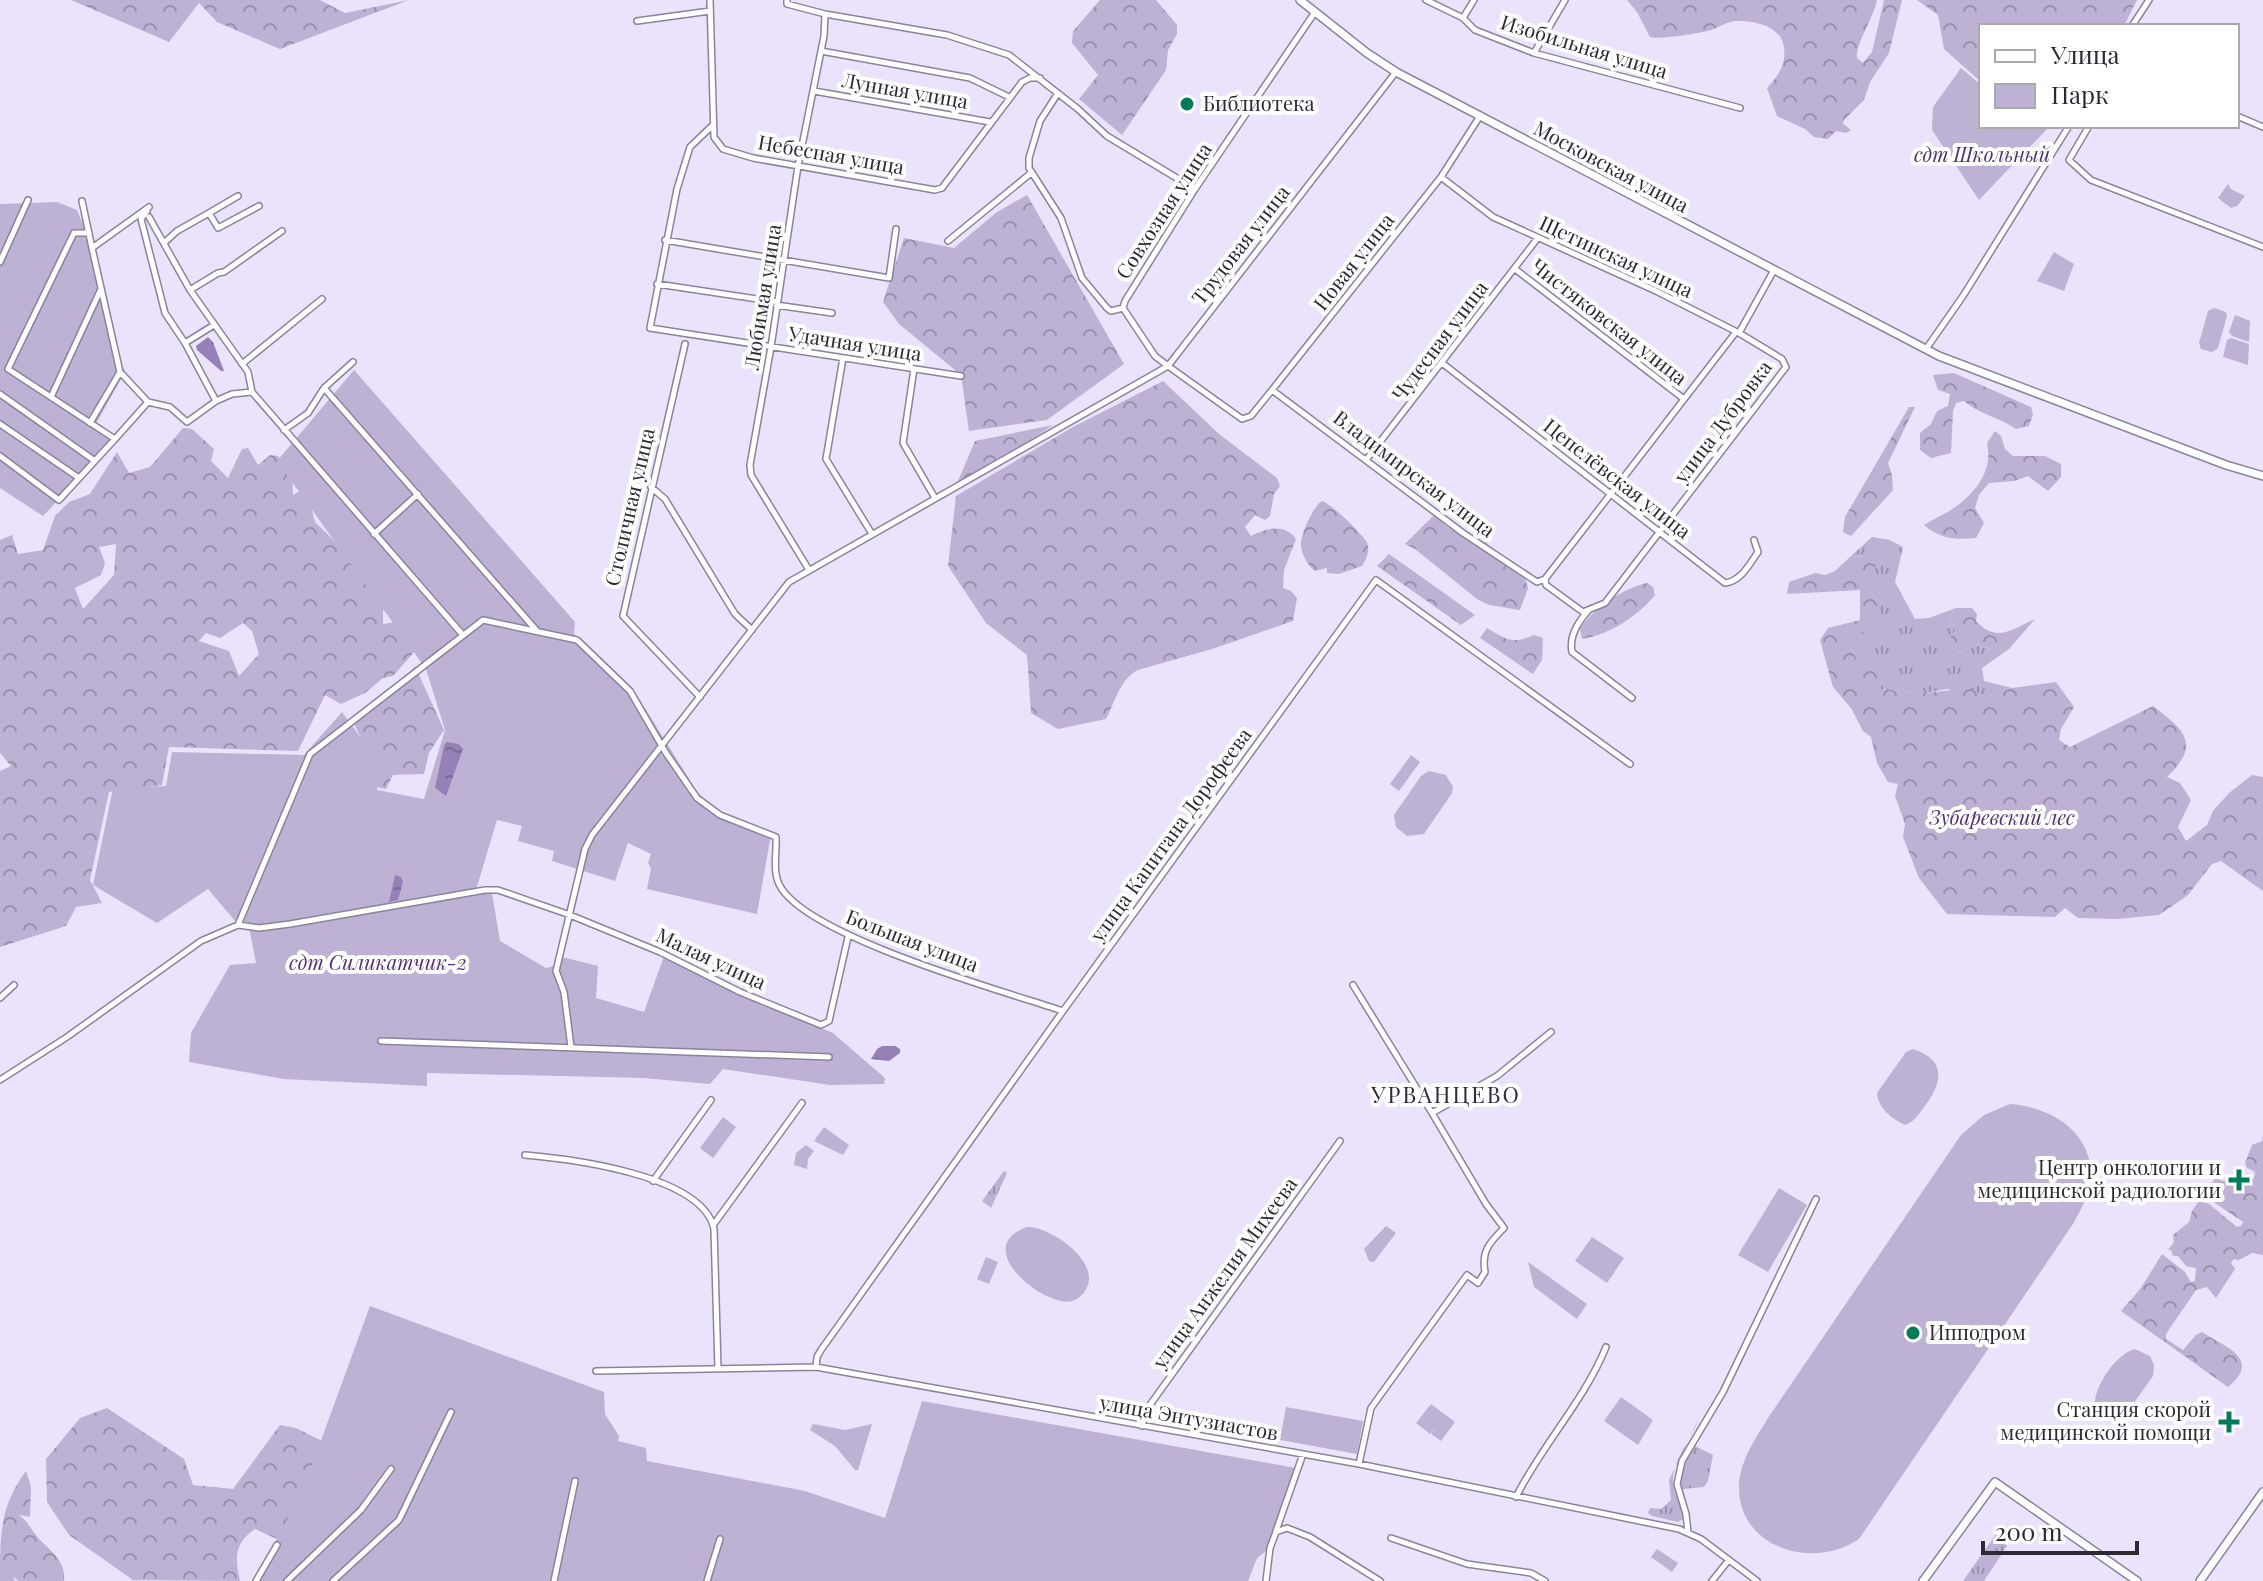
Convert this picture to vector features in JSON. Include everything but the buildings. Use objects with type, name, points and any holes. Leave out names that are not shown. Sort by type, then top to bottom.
[{"type":"main road","name":"Московская улица","points":[[1300,0],[1396,72],[1917,345],[2226,465],[2263,476]]},
{"type":"main road","points":[[1923,1581],[1992,1484],[1999,1483],[2137,1581]]},
{"type":"main road","points":[[2200,1581],[2263,1492]]},
{"type":"street","points":[[710,0],[713,125],[690,147],[677,189],[657,284],[832,313]]},
{"type":"street","name":"Изобильная улица","points":[[1426,0],[1463,18],[1475,30],[1534,53],[1740,108]]},
{"type":"street","points":[[1463,18],[1474,0]]},
{"type":"street","points":[[1534,53],[1565,0]]},
{"type":"street","points":[[2133,24],[2149,0]]},
{"type":"street","points":[[787,2],[825,14],[947,35],[1009,55],[1107,136],[1195,189]]},
{"type":"street","points":[[637,21],[710,11]]},
{"type":"street","name":"Совхозная улица","points":[[1123,308],[1195,189],[1315,12]]},
{"type":"street","name":"Любимая улица","points":[[809,570],[751,475],[750,465],[825,14]]},
{"type":"street","points":[[821,51],[970,78],[1009,97]]},
{"type":"street","name":"Трудовая улица","points":[[1168,366],[1396,72]]},
{"type":"street","points":[[990,122],[1022,82],[1040,78]]},
{"type":"street","name":"Лунная улица","points":[[814,91],[990,122]]},
{"type":"street","points":[[571,1047],[564,992],[556,971],[585,849],[592,835],[789,582],[1168,366],[1155,356],[1123,308],[1111,311],[1084,282],[1061,218],[1031,173],[1029,158],[1040,121],[1058,93]]},
{"type":"street","name":"Новая улица","points":[[1168,366],[1242,419],[1251,416],[1441,177],[1480,116]]},
{"type":"street","points":[[2239,117],[2263,127]]},
{"type":"street","name":"Небесная улица","points":[[713,125],[714,137],[723,149],[753,158],[935,190],[948,184],[990,122]]},
{"type":"street","points":[[1926,349],[1963,296],[2068,128]]},
{"type":"street","points":[[2088,128],[2069,160],[2091,180],[2263,247]]},
{"type":"street","points":[[948,241],[1031,173]]},
{"type":"street","name":"Щетинская улица","points":[[1441,177],[1493,217],[1656,291],[1782,359]]},
{"type":"street","points":[[164,243],[177,231],[238,196]]},
{"type":"street","points":[[0,262],[28,200]]},
{"type":"street","points":[[82,201],[120,372],[148,402],[170,407],[187,422],[216,401],[232,394],[252,392]]},
{"type":"street","points":[[209,213],[218,228],[259,206]]},
{"type":"street","points":[[92,248],[149,207],[141,219],[165,313],[216,401]]},
{"type":"street","points":[[149,217],[190,290],[248,372],[252,392],[462,634]]},
{"type":"street","points":[[665,240],[889,278],[896,229]]},
{"type":"street","points":[[190,290],[224,272],[282,231]]},
{"type":"street","points":[[8,369],[74,233],[89,233]]},
{"type":"street","name":"Чудесная улица","points":[[1366,460],[1537,239]]},
{"type":"street","name":"Чистяковская улица","points":[[1515,269],[1684,399]]},
{"type":"street","points":[[1589,610],[1583,612],[1570,603],[1546,585],[1545,579],[1737,333],[1774,270]]},
{"type":"street","name":"Удачная улица","points":[[657,284],[650,328],[961,376]]},
{"type":"street","points":[[51,397],[101,288]]},
{"type":"street","points":[[242,364],[322,299]]},
{"type":"street","points":[[185,343],[214,325]]},
{"type":"street","name":"Столичная улица","points":[[685,344],[623,616],[700,697]]},
{"type":"street","points":[[843,358],[826,459],[872,534]]},
{"type":"street","name":"улица Дубровка","points":[[1632,698],[1572,652],[1574,633],[1589,610],[1605,603],[1660,534],[1786,367],[1782,359]]},
{"type":"street","points":[[284,431],[308,413],[324,388],[353,362]]},
{"type":"street","points":[[0,363],[115,439]]},
{"type":"street","name":"Цепелёвская улица","points":[[1442,363],[1725,583],[1742,574],[1758,552],[1754,540]]},
{"type":"street","points":[[914,369],[903,443],[935,498]]},
{"type":"street","points":[[90,423],[120,372]]},
{"type":"street","points":[[324,388],[538,632]]},
{"type":"street","name":"Владимирская улица","points":[[1272,390],[1463,533],[1537,582],[1545,579]]},
{"type":"street","points":[[0,394],[95,461]]},
{"type":"street","points":[[0,456],[59,500],[148,402]]},
{"type":"street","points":[[0,424],[79,478]]},
{"type":"street","points":[[651,487],[665,499],[735,614],[752,630]]},
{"type":"street","points":[[374,534],[418,494]]},
{"type":"street","name":"улица Капитана Дорофеева","points":[[816,1367],[821,1350],[1376,580],[1630,764]]},
{"type":"street","points":[[0,1080],[67,1037],[201,941],[238,925],[310,754],[483,620],[577,640],[630,691],[662,746]]},
{"type":"street","name":"Большая улица","points":[[662,746],[697,798],[720,815],[776,837],[775,872],[784,893],[848,937],[1063,1011]]},
{"type":"street","name":"Малая улица","points":[[238,925],[259,928],[290,924],[498,890],[660,952],[740,992],[821,1025],[829,1021],[848,937]]},
{"type":"street","points":[[0,998],[14,985]]},
{"type":"street","points":[[1353,985],[1486,1204],[1504,1228],[1488,1244],[1482,1259],[1485,1272],[1478,1283],[1467,1275],[1371,1408],[1359,1464]]},
{"type":"street","points":[[1432,1113],[1497,1076],[1551,1032]]},
{"type":"street","points":[[381,1041],[829,1057]]},
{"type":"street","points":[[653,1181],[711,1100]]},
{"type":"street","points":[[713,1225],[802,1103]]},
{"type":"street","name":"улица Анжелия Михеева","points":[[1142,1426],[1147,1409],[1340,1141]]},
{"type":"street","points":[[525,1155],[608,1166],[653,1181],[694,1200],[709,1214],[713,1225],[718,1368]]},
{"type":"street","points":[[1688,1533],[1688,1520],[1677,1479],[1682,1461],[1723,1392],[1816,1199]]},
{"type":"street","points":[[1516,1497],[1596,1370],[1606,1347]]},
{"type":"street","name":"улица Энтузиастов","points":[[596,1371],[816,1367],[1359,1464],[1688,1533],[1701,1539],[1757,1581]]},
{"type":"street","points":[[333,1581],[399,1520],[451,1412]]},
{"type":"street","points":[[1266,1581],[1270,1548],[1303,1454]]},
{"type":"street","points":[[287,1581],[361,1510],[391,1469]]},
{"type":"street","points":[[554,1581],[575,1481]]},
{"type":"street","points":[[1276,1532],[1287,1528],[1310,1537],[1380,1581]]},
{"type":"street","points":[[1391,1538],[1467,1564],[1531,1573],[1545,1581]]},
{"type":"street","points":[[707,1581],[720,1539]]},
{"type":"street","points":[[256,1581],[277,1545]]},
{"type":"street","points":[[1712,1581],[1728,1561]]},
{"type":"green space","points":[[71,0],[320,0],[345,13],[409,0],[280,49],[217,22],[199,3],[169,42]]},
{"type":"green space","points":[[1100,0],[1156,0],[1177,25],[1177,34],[1168,50],[1166,70],[1122,135],[1079,99],[1098,75],[1072,43],[1073,31]]},
{"type":"green space","points":[[1627,0],[1877,0],[1857,52],[1857,58],[1863,63],[1872,52],[1884,0],[1902,0],[1889,53],[1870,82],[1864,100],[1844,120],[1843,124],[1851,130],[1846,133],[1836,131],[1828,139],[1814,137],[1805,129],[1777,116],[1767,88],[1781,68],[1784,56],[1783,43],[1776,32],[1749,21],[1735,21],[1698,33],[1650,37]]},
{"type":"green space","points":[[1917,0],[2137,0],[2125,24],[1979,24],[1979,80],[1944,49],[1938,15]]},
{"type":"green space","name":"сдт Школьный","points":[[1961,68],[1979,83],[1979,128],[2047,129],[1979,200],[1932,130],[1933,107]]},
{"type":"green space","points":[[2228,184],[2245,196],[2231,208],[2218,198]]},
{"type":"green space","points":[[1027,195],[1124,364],[1047,420],[969,431],[961,375],[899,324],[883,302],[904,238],[954,248],[997,212]]},
{"type":"green space","points":[[57,202],[77,210],[94,251],[116,348],[125,372],[96,424],[112,444],[43,516],[0,488],[0,204]]},
{"type":"green space","points":[[2054,252],[2074,264],[2064,291],[2037,281]]},
{"type":"green space","points":[[2214,308],[2226,312],[2227,316],[2218,348],[2212,352],[2201,349],[2199,343],[2208,311]]},
{"type":"green space","points":[[2235,315],[2250,321],[2249,342],[2229,332]]},
{"type":"green space","points":[[2231,338],[2249,344],[2248,365],[2223,357],[2227,340]]},
{"type":"green space","name":"сдт Силикатчик-2","points":[[354,370],[575,622],[574,634],[636,694],[698,793],[719,811],[771,834],[757,914],[647,889],[651,854],[628,843],[615,881],[552,861],[554,851],[518,841],[522,826],[497,820],[476,890],[492,893],[500,941],[546,968],[554,966],[558,956],[598,966],[596,998],[644,1012],[664,956],[744,997],[833,1033],[885,1078],[884,1084],[830,1085],[723,1069],[710,1084],[644,1078],[427,1073],[427,1086],[284,1079],[189,1062],[191,1033],[230,965],[256,963],[248,922],[236,922],[208,889],[157,923],[93,885],[113,788],[166,786],[172,752],[304,755],[342,712],[379,762],[377,790],[424,799],[445,730],[426,669],[277,461]]},
{"type":"green space","points":[[1954,373],[2031,407],[2033,414],[2029,426],[2016,429],[1964,401],[1956,403],[1951,453],[1931,458],[1920,450],[1920,433],[1931,424],[1937,411],[1948,406],[1950,394],[1938,390],[1933,375]]},
{"type":"green space","points":[[1163,381],[1219,434],[1277,478],[1280,486],[1274,494],[1270,516],[1265,520],[1255,515],[1245,527],[1251,536],[1275,528],[1292,534],[1296,539],[1284,570],[1283,588],[1297,598],[1293,621],[1138,670],[1122,685],[1106,719],[1058,729],[1031,713],[1027,655],[986,623],[948,566],[956,496],[1073,427]]},
{"type":"green space","points":[[1909,407],[1915,407],[1888,463],[1893,490],[1851,536],[1843,532],[1845,517]]},
{"type":"green space","points":[[1053,425],[953,493],[975,441]]},
{"type":"green space","points":[[183,428],[192,429],[214,449],[211,461],[228,478],[242,449],[248,448],[258,465],[270,455],[278,456],[292,477],[293,495],[306,487],[315,522],[383,588],[383,624],[396,622],[416,650],[393,676],[383,678],[365,693],[341,704],[325,695],[298,751],[169,747],[162,785],[109,792],[90,880],[102,903],[76,907],[66,926],[0,947],[0,771],[11,766],[0,753],[0,540],[12,535],[18,554],[43,550],[55,516],[69,502],[90,494],[117,452],[129,473],[150,467]],"holes":[[[116,544],[114,575],[83,609],[75,588],[101,575],[105,563],[99,547]],[[243,623],[252,631],[259,654],[239,676],[229,651],[199,641],[206,633],[220,638]]]},
{"type":"green space","points":[[1995,431],[2001,436],[2005,449],[2013,456],[2045,456],[2061,464],[2061,477],[2048,491],[2028,476],[2015,481],[1989,483],[1979,495],[1975,508],[1984,523],[1976,538],[1948,538],[1930,530],[1924,525],[1950,511],[1978,485],[1988,461],[1987,443]]},
{"type":"green space","points":[[1322,501],[1346,519],[1366,541],[1368,554],[1362,566],[1339,574],[1327,573],[1327,568],[1315,571],[1307,562],[1301,542],[1312,513]]},
{"type":"green space","points":[[1434,515],[1458,534],[1486,542],[1520,571],[1528,588],[1520,610],[1489,605],[1477,599],[1405,544]]},
{"type":"green space","points":[[1872,537],[1890,540],[1903,547],[1895,582],[1915,619],[1929,618],[1956,608],[1949,617],[1955,631],[1949,640],[1949,657],[1975,645],[2009,649],[1982,668],[1984,681],[2012,688],[1986,697],[1947,689],[1926,693],[1879,689],[1879,675],[1871,663],[1859,663],[1850,647],[1878,603],[1863,580],[1868,556],[1850,557]]},
{"type":"green space","points":[[1389,554],[1475,615],[1461,625],[1377,566]]},
{"type":"green space","name":"Зубаревский лес","points":[[1868,556],[1878,564],[1863,580],[1878,603],[1879,622],[1860,634],[1850,647],[1859,663],[1871,663],[1880,675],[1880,689],[1926,693],[1969,688],[1986,697],[2012,688],[2056,682],[2074,707],[2061,729],[2059,740],[2070,747],[2153,706],[2173,722],[2185,738],[2184,755],[2167,777],[2180,783],[2191,800],[2178,827],[2186,841],[2207,825],[2213,811],[2229,793],[2252,775],[2263,777],[2263,891],[2221,861],[2212,864],[2188,895],[2159,915],[2117,919],[2078,918],[2065,908],[2055,917],[1947,914],[1919,878],[1903,837],[1905,824],[1895,796],[1898,784],[1888,782],[1877,763],[1871,737],[1863,731],[1851,708],[1833,687],[1820,640],[1828,628],[1860,620],[1860,590],[1787,594],[1789,582],[1815,573],[1825,575],[1835,571],[1850,557]]},
{"type":"green space","points":[[1647,583],[1653,587],[1655,595],[1640,610],[1612,629],[1582,639],[1580,629],[1600,607],[1618,595]]},
{"type":"green space","points":[[1956,608],[1972,608],[1977,614],[1976,621],[1997,633],[2035,619],[2009,649],[1975,645],[1949,657],[1936,651],[1955,632],[1949,617]]},
{"type":"green space","points":[[1487,628],[1509,639],[1520,640],[1534,635],[1543,638],[1542,660],[1533,674],[1480,638]]},
{"type":"green space","points":[[415,666],[444,730],[429,753],[424,774],[393,775],[386,789],[366,785],[374,766],[351,717],[393,693]]},
{"type":"green space","points":[[1411,755],[1420,762],[1399,791],[1390,784]]},
{"type":"green space","points":[[1429,771],[1446,775],[1453,787],[1452,793],[1424,834],[1407,836],[1396,827],[1394,815],[1421,776]]},
{"type":"green space","points":[[1913,1049],[1931,1058],[1936,1064],[1938,1078],[1927,1103],[1915,1119],[1905,1125],[1886,1112],[1877,1093],[1906,1052]]},
{"type":"green space","name":"Ипподром","points":[[2010,1104],[2053,1116],[2076,1134],[2084,1147],[2091,1177],[2085,1201],[2073,1224],[1859,1539],[1821,1553],[1782,1548],[1765,1539],[1751,1525],[1742,1508],[1739,1486],[1742,1468],[1753,1442],[1961,1135],[1984,1115]]},
{"type":"green space","points":[[723,1117],[736,1127],[713,1158],[700,1148]]},
{"type":"green space","points":[[824,1127],[849,1145],[843,1155],[814,1141]]},
{"type":"green space","points":[[2263,1134],[2263,1255],[2252,1253],[2239,1260],[2234,1259],[2231,1263],[2235,1269],[2216,1298],[2207,1287],[2196,1290],[2166,1334],[2166,1339],[2183,1350],[2202,1332],[2229,1348],[2241,1361],[2242,1368],[2228,1387],[2121,1311],[2141,1288],[2162,1254],[2185,1272],[2191,1282],[2195,1281],[2196,1268],[2186,1266],[2168,1250],[2174,1242],[2173,1235],[2189,1222],[2199,1201],[2209,1204],[2237,1227],[2241,1226],[2243,1222],[2209,1199],[2209,1188],[2215,1178],[2226,1182],[2247,1174],[2254,1179],[2255,1172],[2245,1163],[2252,1145],[2262,1141]]},
{"type":"green space","points":[[806,1145],[814,1151],[808,1159],[807,1169],[794,1165],[796,1153]]},
{"type":"green space","points":[[1004,1171],[1007,1173],[991,1208],[982,1201]]},
{"type":"green space","points":[[1779,1188],[1807,1205],[1768,1272],[1738,1255]]},
{"type":"green space","points":[[1386,1226],[1396,1233],[1374,1262],[1369,1261],[1364,1249]]},
{"type":"green space","points":[[1027,1227],[1048,1232],[1080,1257],[1089,1279],[1086,1289],[1078,1298],[1060,1301],[1046,1296],[1018,1275],[1009,1262],[1006,1249],[1011,1237]]},
{"type":"green space","points":[[1592,1237],[1624,1258],[1607,1283],[1575,1261]]},
{"type":"green space","points":[[986,1257],[998,1262],[989,1284],[977,1279]]},
{"type":"green space","points":[[1528,1262],[1587,1304],[1577,1319],[1534,1287]]},
{"type":"green space","points":[[370,1306],[604,1392],[605,1414],[619,1436],[618,1441],[646,1448],[647,1461],[805,1491],[885,1518],[922,1401],[1296,1468],[1266,1551],[1257,1558],[1248,1581],[254,1581],[303,1490]]},
{"type":"green space","points":[[2135,1349],[2150,1356],[2154,1365],[2153,1376],[2126,1414],[2107,1418],[2095,1406],[2098,1390],[2114,1364]]},
{"type":"green space","points":[[1621,1397],[1653,1420],[1638,1445],[1604,1421]]},
{"type":"green space","points":[[1431,1404],[1455,1422],[1441,1441],[1431,1434],[1435,1428],[1430,1434],[1416,1423]]},
{"type":"green space","points":[[1286,1407],[1363,1421],[1357,1454],[1280,1440]]},
{"type":"green space","points":[[107,1408],[184,1459],[193,1485],[233,1489],[280,1425],[296,1428],[326,1443],[304,1504],[279,1540],[255,1529],[243,1540],[237,1558],[240,1581],[133,1580],[69,1535],[47,1502],[46,1459],[80,1418]]},
{"type":"green space","points":[[813,1424],[845,1430],[872,1424],[858,1470],[835,1446],[810,1430]]},
{"type":"green space","points":[[1691,1447],[1713,1455],[1708,1481],[1704,1487],[1682,1489],[1682,1467]]},
{"type":"green space","points":[[1675,1467],[1673,1483],[1683,1514],[1683,1519],[1678,1522],[1648,1513],[1650,1508],[1661,1509],[1671,1500],[1669,1480]]},
{"type":"green space","points":[[26,1471],[31,1486],[30,1517],[19,1515],[58,1558],[64,1581],[18,1581],[13,1576],[15,1581],[0,1581],[0,1549],[6,1509]]},
{"type":"green space","points":[[1996,1534],[2009,1543],[1984,1581],[1963,1581]]},
{"type":"green space","points":[[1657,1549],[1678,1563],[1672,1572],[1651,1557]]},
{"type":"water","points":[[208,337],[224,371],[197,350],[196,346]]},
{"type":"water","points":[[447,742],[459,744],[463,749],[446,796],[435,788]]},
{"type":"water","points":[[395,875],[401,877],[403,882],[398,900],[389,902]]},
{"type":"water","points":[[882,1046],[895,1046],[900,1053],[889,1061],[871,1059]]},
{"type":"place","name":"Библиотека","points":[[1187,104]]},
{"type":"place","name":"Центр онкологии и медицинской радиологии","points":[[2239,1180]]},
{"type":"place","name":"Ипподром","points":[[1913,1333]]},
{"type":"place","name":"Станция скорой медицинской помощи","points":[[2229,1422]]},
{"type":"district","name":"УРВАНЦЕВО","points":[[1446,1095]]}]
